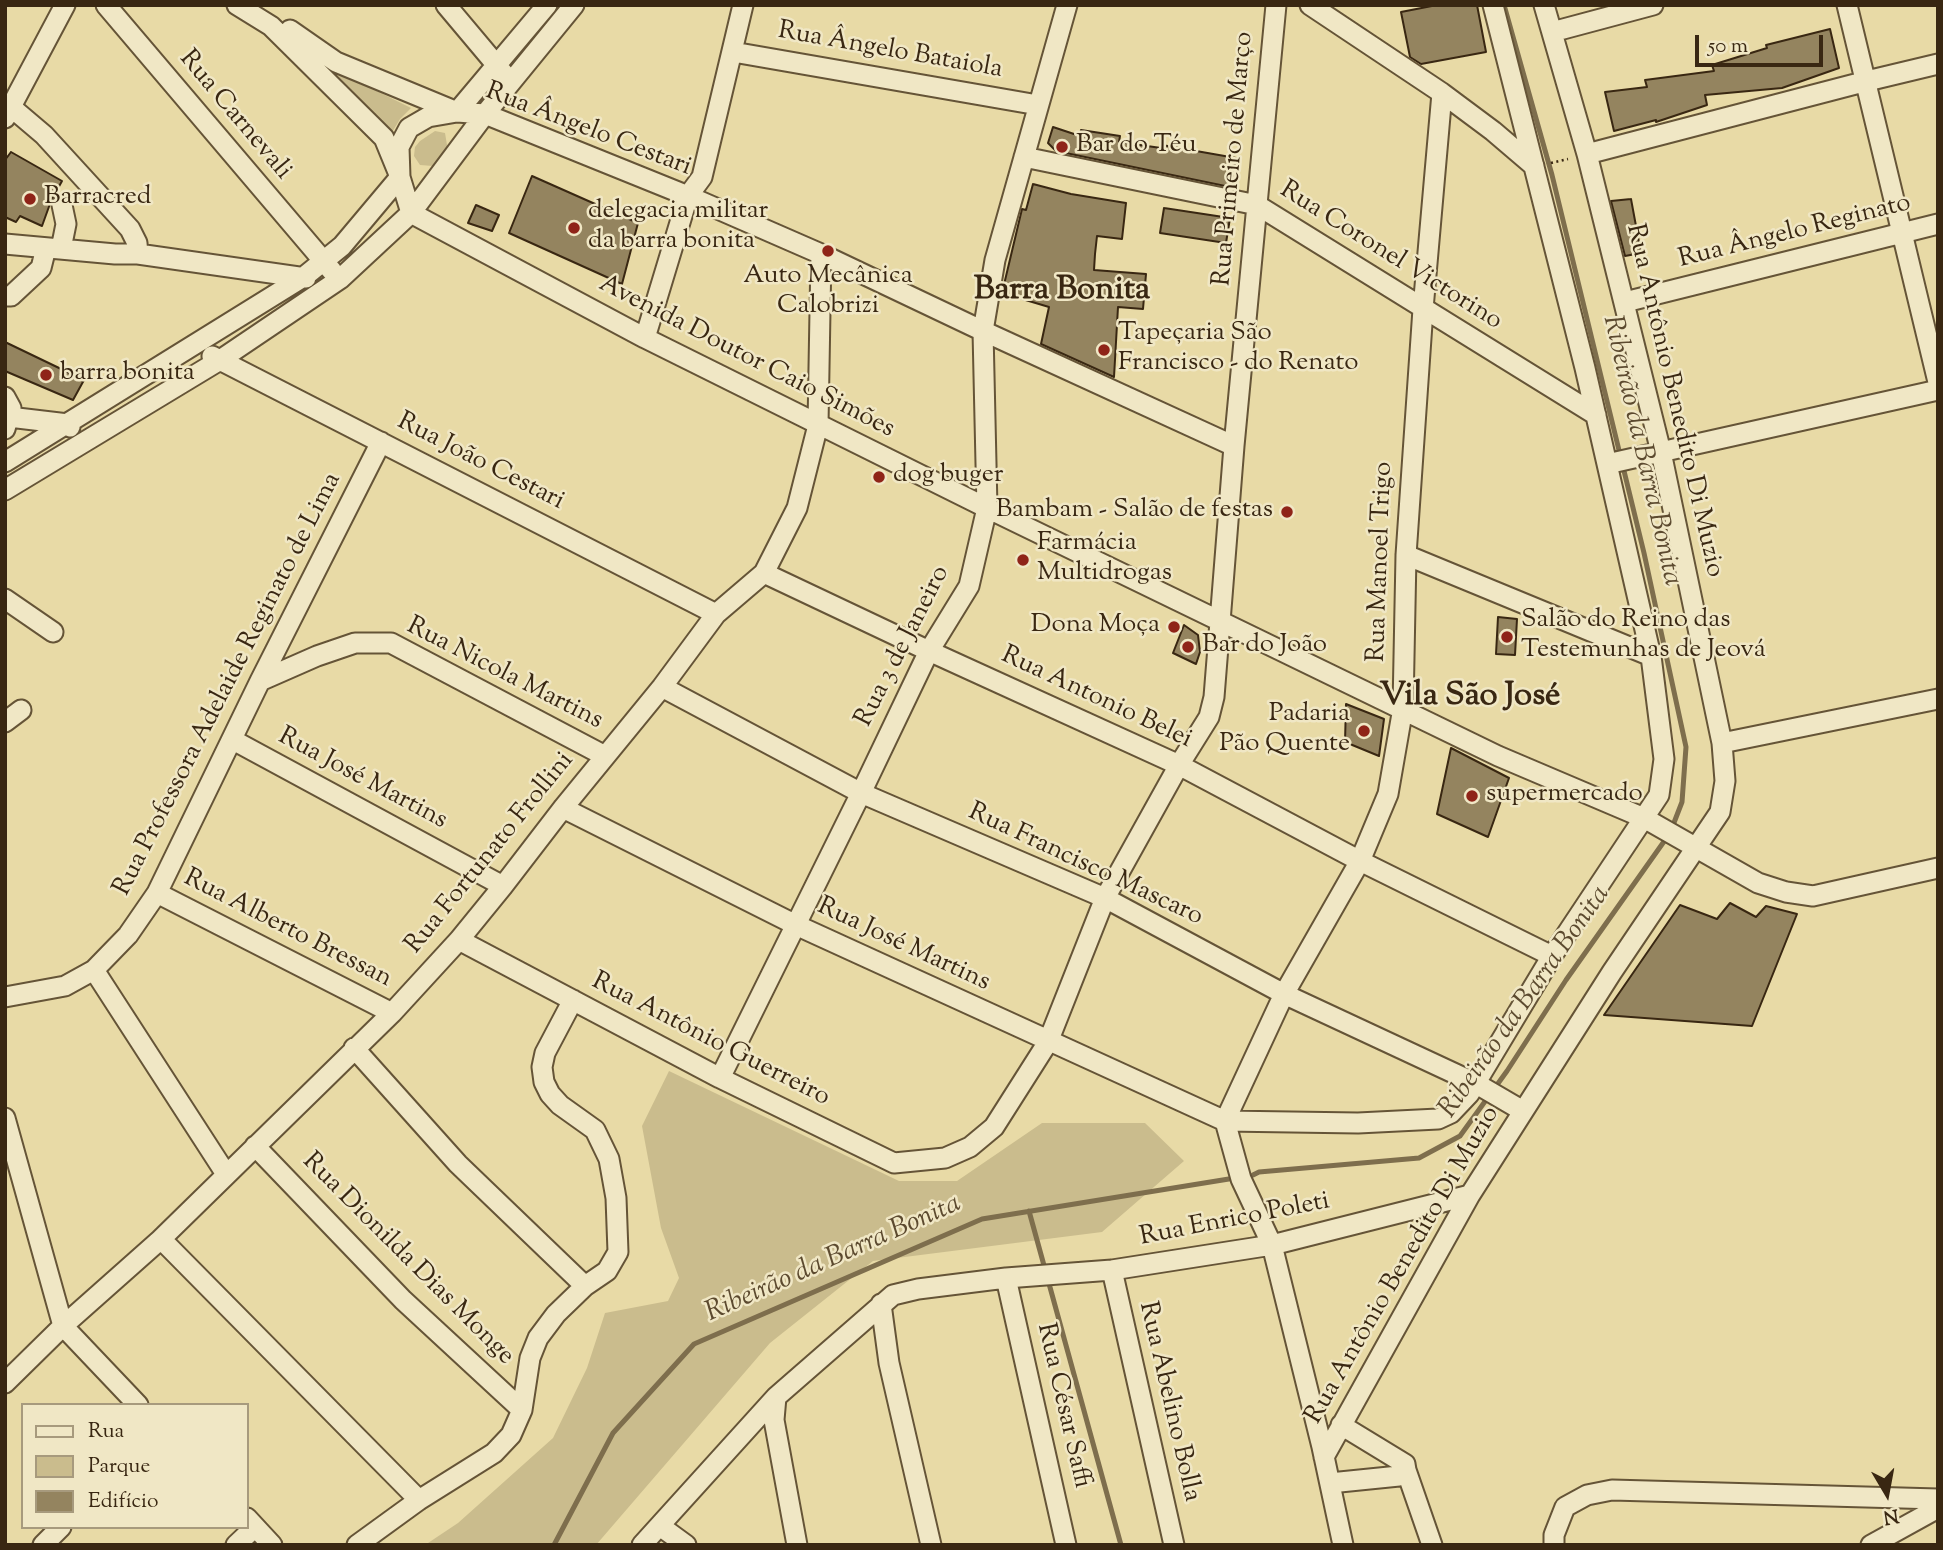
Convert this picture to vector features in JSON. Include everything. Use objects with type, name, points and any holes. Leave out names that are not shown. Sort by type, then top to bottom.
[{"type":"street","points":[[65,5],[8,112],[44,135],[130,229],[137,243],[138,254]]},
{"type":"street","name":"Rua Carnevali","points":[[106,5],[340,279]]},
{"type":"street","points":[[237,5],[271,26],[384,138],[399,168],[411,213]]},
{"type":"street","points":[[262,5],[301,40],[336,62],[457,112]]},
{"type":"street","points":[[446,5],[496,66],[512,81]]},
{"type":"street","points":[[5,461],[305,276],[342,246],[399,168],[399,147],[409,128],[428,117],[457,112],[547,5]]},
{"type":"street","points":[[5,490],[220,360],[340,279],[411,213],[485,114],[574,5]]},
{"type":"street","points":[[645,338],[688,196],[702,177],[743,5]]},
{"type":"street","name":"Rua 3 de Janeiro","points":[[720,1078],[929,651],[969,586],[986,508],[983,331],[995,260],[1067,5]]},
{"type":"street","name":"Rua Primeiro de Março","points":[[945,1158],[970,1147],[994,1127],[1048,1042],[1105,898],[1209,717],[1214,697],[1234,446],[1276,5]]},
{"type":"street","points":[[1310,5],[1441,93],[1539,165]]},
{"type":"street","points":[[1343,1545],[1272,1245],[1241,1179],[1225,1121],[1358,1123],[1438,1119],[1451,1113],[1469,1094],[1481,1087],[1552,956],[1659,795],[1664,759],[1651,656],[1613,463],[1595,415],[1539,165],[1493,5]]},
{"type":"street","name":"Rua Antônio Benedito Di Muzio","points":[[1324,1457],[1520,1110],[1612,972],[1681,839],[1720,812],[1725,781],[1722,743],[1654,453],[1625,302],[1580,156],[1544,5]]},
{"type":"street","points":[[1552,32],[1653,5]]},
{"type":"street","points":[[1847,5],[1938,382]]},
{"type":"street","name":"Rua Ângelo Bataiola","points":[[733,52],[1038,105]]},
{"type":"street","points":[[1580,156],[1867,80],[1938,64]]},
{"type":"street","name":"Rua Manoel Trigo","points":[[1225,1121],[1284,994],[1360,860],[1388,794],[1403,708],[1406,555],[1441,93]]},
{"type":"street","name":"Rua Ângelo Cestari","points":[[457,112],[485,114],[688,196],[821,254],[1234,446]]},
{"type":"street","name":"Rua Coronel Victorino","points":[[1024,157],[1257,205],[1595,415]]},
{"type":"street","points":[[399,168],[417,177],[437,178]]},
{"type":"street","points":[[5,296],[11,296],[41,268],[54,248],[66,223],[62,205]]},
{"type":"street","name":"Avenida Doutor Caio Simões","points":[[411,213],[645,338],[818,425],[1498,756],[1644,818],[1758,883],[1786,892],[1813,896],[1938,868]]},
{"type":"street","name":"Rua Ângelo Reginato","points":[[1625,302],[1938,224]]},
{"type":"street","points":[[6,246],[138,254],[305,276],[321,292]]},
{"type":"street","name":"Rua Fortunato Frollini","points":[[5,1383],[63,1326],[161,1239],[392,1013],[459,940],[503,886],[662,687],[716,614],[764,573],[797,508],[818,425],[821,254]]},
{"type":"street","name":"Rua João Cestari","points":[[195,346],[716,614]]},
{"type":"street","points":[[1554,388],[1585,368]]},
{"type":"street","points":[[1613,463],[1938,390]]},
{"type":"street","points":[[5,397],[11,408],[7,423],[68,424]]},
{"type":"street","points":[[68,424],[80,446]]},
{"type":"street","name":"Rua Professora Adelaide Reginato de Lima","points":[[5,997],[65,986],[94,970],[128,935],[158,893],[260,681],[381,442]]},
{"type":"street","points":[[1406,555],[1651,656]]},
{"type":"street","name":"Rua Antonio Belei","points":[[764,573],[1179,765],[1552,956]]},
{"type":"street","points":[[5,599],[53,632]]},
{"type":"street","name":"Rua Nicola Martins","points":[[260,681],[355,643],[391,643],[606,756]]},
{"type":"street","name":"Rua Francisco Mascaro","points":[[662,687],[861,793],[1105,898],[1284,994],[1481,1087],[1520,1110]]},
{"type":"street","points":[[1722,743],[1938,699]]},
{"type":"street","name":"Rua José Martins","points":[[233,740],[503,886]]},
{"type":"street","name":"Rua José Martins","points":[[563,808],[796,925],[1225,1121]]},
{"type":"street","name":"Rua Alberto Bressan","points":[[158,893],[392,1013]]},
{"type":"street","name":"Rua Antônio Guerreiro","points":[[459,940],[720,1078],[894,1163],[945,1158]]},
{"type":"street","points":[[94,970],[226,1174]]},
{"type":"street","points":[[357,1545],[419,1500],[494,1453],[511,1435],[523,1410],[530,1358],[538,1338],[555,1314],[585,1286],[607,1271],[618,1252],[615,1198],[609,1159],[595,1130],[560,1105],[544,1082],[542,1067],[545,1053],[573,1000]]},
{"type":"street","points":[[354,1048],[458,1164],[585,1286]]},
{"type":"street","points":[[5,1118],[63,1326],[136,1403]]},
{"type":"street","name":"Rua Dionilda Dias Monge","points":[[256,1146],[403,1300],[523,1410]]},
{"type":"street","name":"Rua Enrico Poleti","points":[[642,1545],[776,1397],[893,1296],[918,1289],[1006,1278],[1112,1270],[1272,1245],[1470,1195]]},
{"type":"street","points":[[161,1239],[419,1500]]},
{"type":"street","name":"Rua Abelino Bolla","points":[[1112,1270],[1174,1545]]},
{"type":"street","name":"Rua César Saffi","points":[[1006,1278],[1066,1545]]},
{"type":"street","points":[[881,1304],[889,1363],[931,1545]]},
{"type":"street","points":[[776,1397],[774,1420],[797,1545]]},
{"type":"street","points":[[1341,1425],[1405,1464],[1403,1473],[1415,1493],[1432,1545]]},
{"type":"street","points":[[1330,1483],[1403,1473]]},
{"type":"street","points":[[1554,1545],[1554,1535],[1565,1507],[1587,1495],[1612,1490],[1938,1499]]},
{"type":"street","points":[[1871,1545],[1938,1507]]},
{"type":"street","points":[[251,1522],[272,1545]]},
{"type":"street","points":[[660,1525],[686,1545]]},
{"type":"street","points":[[43,1545],[59,1529]]},
{"type":"street","points":[[236,1545],[246,1529]]},
{"type":"path","points":[[1539,165],[1580,156]]},
{"type":"green space","points":[[323,64],[411,108],[400,119],[388,139]]},
{"type":"green space","points":[[435,131],[445,133],[448,151],[433,166],[420,165],[414,156],[415,147]]},
{"type":"green space","points":[[669,1071],[899,1181],[957,1181],[1042,1123],[1145,1123],[1184,1161],[1102,1232],[873,1261],[770,1343],[596,1545],[425,1545],[458,1523],[553,1438],[587,1368],[605,1313],[668,1301],[679,1278],[661,1228],[642,1126]]},
{"type":"building","points":[[1437,5],[1477,5],[1486,52],[1421,64],[1410,57],[1401,12]]},
{"type":"building","points":[[1830,29],[1839,68],[1782,88],[1705,95],[1707,105],[1656,122],[1614,131],[1605,92],[1647,87],[1645,80],[1714,71],[1712,65],[1767,48],[1766,45]]},
{"type":"building","points":[[1053,127],[1080,136],[1081,130],[1120,136],[1119,142],[1161,148],[1162,145],[1236,158],[1230,187],[1056,151],[1048,143]]},
{"type":"building","name":"Barracred","points":[[11,152],[62,181],[42,226],[20,216],[16,222],[5,217],[5,160]]},
{"type":"building","name":"delegacia militar da barra bonita","points":[[532,176],[638,223],[622,284],[509,233]]},
{"type":"building","points":[[1033,184],[1071,194],[1126,203],[1122,239],[1097,236],[1095,254],[1094,270],[1146,274],[1143,309],[1118,307],[1114,377],[1041,344],[1049,307],[1002,293],[1022,209],[1026,210]]},
{"type":"building","points":[[1631,199],[1641,253],[1625,256],[1611,201]]},
{"type":"building","points":[[476,205],[499,215],[492,231],[468,223]]},
{"type":"building","points":[[1164,208],[1230,218],[1226,243],[1160,233]]},
{"type":"building","name":"barra bonita","points":[[5,342],[84,380],[73,400],[5,371]]},
{"type":"building","name":"Salão do Reino das Testemunhas de Jeová","points":[[1498,617],[1517,619],[1515,655],[1496,654]]},
{"type":"building","name":"Bar do João","points":[[1184,625],[1198,635],[1200,652],[1196,664],[1173,653]]},
{"type":"building","name":"Padaria Pão Quente","points":[[1346,704],[1384,719],[1379,756],[1345,742]]},
{"type":"building","name":"supermercado","points":[[1451,748],[1509,778],[1488,837],[1437,814]]},
{"type":"building","points":[[1730,903],[1756,917],[1766,906],[1797,914],[1752,1026],[1604,1015],[1680,905],[1717,919]]},
{"type":"waterway","name":"Ribeirão da Barra Bonita","points":[[1253,1175],[1259,1172],[1419,1158],[1460,1136],[1670,833],[1682,802],[1686,747],[1644,553],[1552,175],[1504,5]]},
{"type":"waterway","name":"Ribeirão da Barra Bonita","points":[[554,1545],[613,1433],[694,1344],[982,1219],[1235,1178]]},
{"type":"waterway","points":[[1029,1211],[1121,1545]]},
{"type":"place","name":"Bar do Téu","points":[[1062,147]]},
{"type":"place","name":"Barracred","points":[[30,199]]},
{"type":"place","name":"delegacia militar da barra bonita","points":[[574,228]]},
{"type":"place","name":"Auto Mecânica Calobrizi","points":[[828,251]]},
{"type":"place","name":"Tapeçaria São Francisco - do Renato","points":[[1104,350]]},
{"type":"place","name":"barra bonita","points":[[46,375]]},
{"type":"place","name":"dog buger","points":[[879,477]]},
{"type":"place","name":"Bambam - Salão de festas","points":[[1287,512]]},
{"type":"place","name":"Farmácia Multidrogas","points":[[1023,560]]},
{"type":"place","name":"Dona Moça","points":[[1174,627]]},
{"type":"place","name":"Salão do Reino das Testemunhas de Jeová","points":[[1507,637]]},
{"type":"place","name":"Bar do João","points":[[1188,647]]},
{"type":"place","name":"Padaria Pão Quente","points":[[1364,731]]},
{"type":"place","name":"supermercado","points":[[1472,796]]},
{"type":"district","name":"Barra Bonita","points":[[1062,292]]},
{"type":"district","name":"Vila São José","points":[[1470,698]]}]
